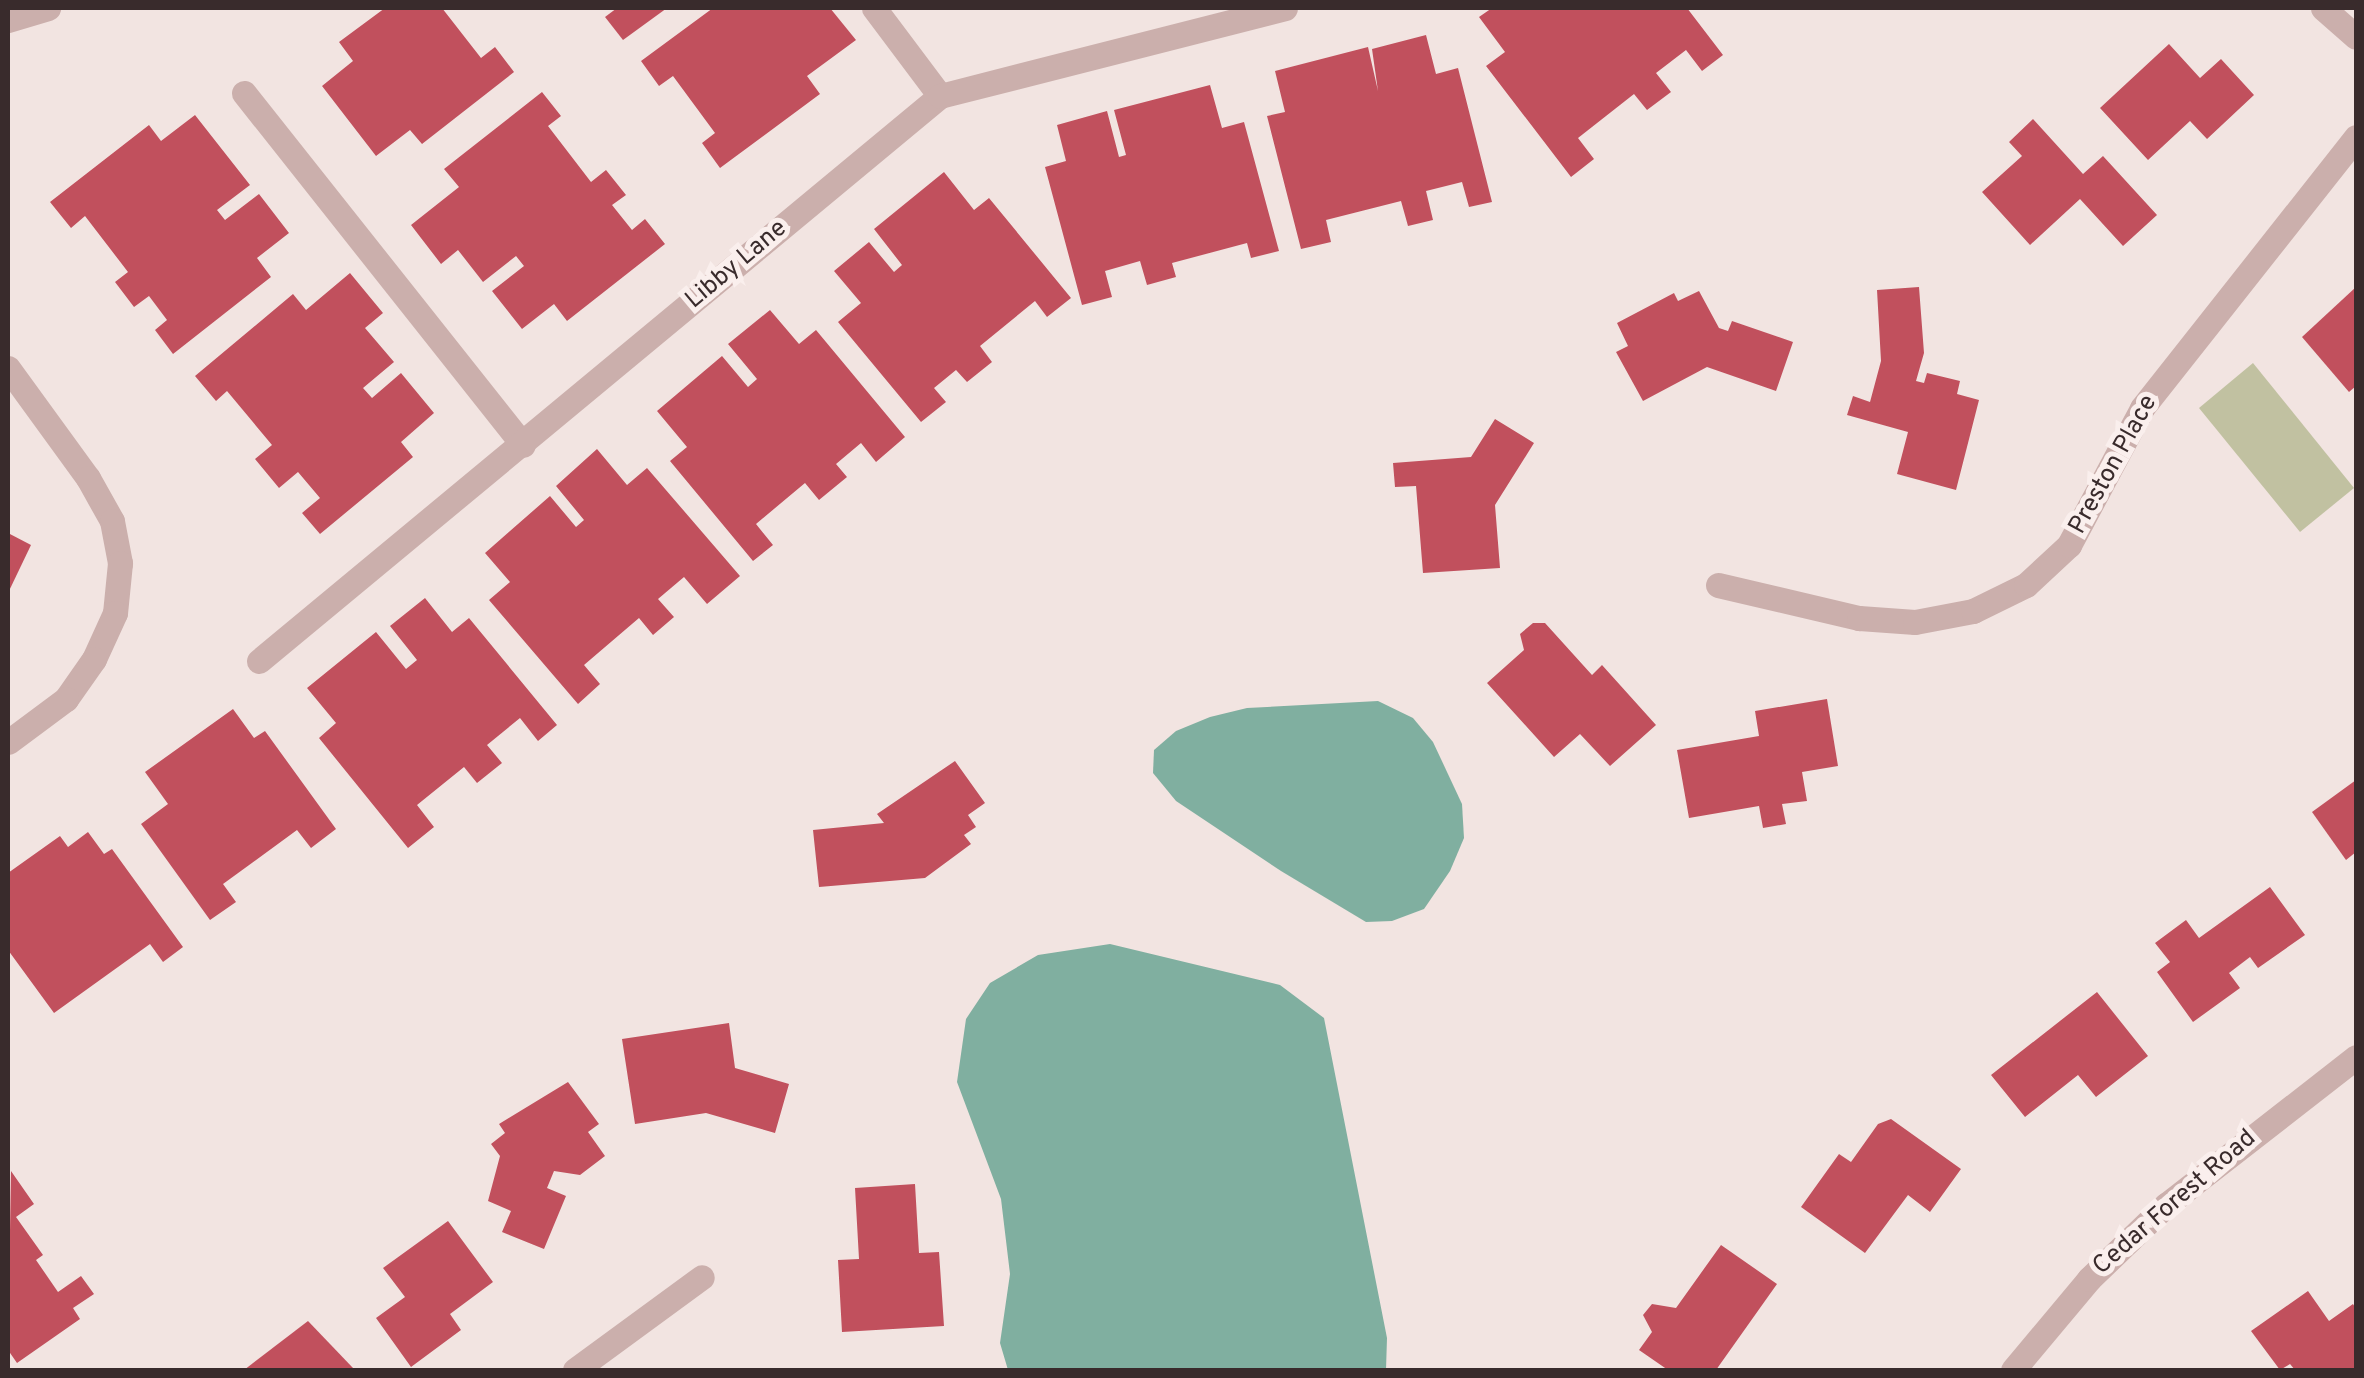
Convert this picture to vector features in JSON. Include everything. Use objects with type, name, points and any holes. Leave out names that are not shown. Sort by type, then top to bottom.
[{"type":"street","points":[[8,20],[48,8]]},
{"type":"street","points":[[874,8],[940,96]]},
{"type":"street","name":"Libby Lane","points":[[259,661],[940,96],[1285,8]]},
{"type":"street","points":[[2324,8],[2356,37]]},
{"type":"street","points":[[244,93],[522,445]]},
{"type":"street","name":"Preston Place","points":[[1718,585],[1859,618],[1915,622],[1973,611],[2026,586],[2069,545],[2142,408],[2356,137]]},
{"type":"street","points":[[8,368],[88,478],[112,521],[120,563],[115,614],[94,659],[66,699],[8,742]]},
{"type":"street","name":"Cedar Forest Road","points":[[2013,1370],[2089,1279],[2166,1205],[2356,1056]]},
{"type":"street","points":[[575,1370],[702,1277]]},
{"type":"shaded area","points":[[2253,363],[2354,488],[2300,532],[2199,408]]},
{"type":"shaded area","points":[[1378,701],[1413,718],[1433,742],[1462,804],[1464,838],[1450,871],[1424,909],[1392,921],[1366,922],[1281,871],[1176,801],[1153,773],[1154,750],[1176,731],[1210,717],[1247,708]]},
{"type":"shaded area","points":[[1110,944],[1280,985],[1324,1018],[1387,1338],[1386,1370],[1008,1370],[1000,1343],[1010,1274],[1001,1199],[957,1082],[966,1019],[990,983],[1038,955]]},
{"type":"building","points":[[385,8],[442,8],[481,58],[495,47],[514,72],[422,144],[410,130],[376,156],[322,86],[353,61],[339,42]]},
{"type":"building","points":[[617,8],[667,8],[623,40],[605,17]]},
{"type":"building","points":[[713,8],[830,8],[856,40],[807,76],[820,94],[720,168],[702,143],[715,133],[673,76],[659,86],[641,61]]},
{"type":"building","points":[[1492,8],[1687,8],[1723,55],[1702,71],[1686,50],[1656,73],[1671,92],[1647,110],[1634,94],[1578,138],[1594,159],[1571,177],[1486,66],[1505,52],[1479,17]]},
{"type":"building","points":[[1426,35],[1436,74],[1458,68],[1492,202],[1469,207],[1462,182],[1426,191],[1433,220],[1408,226],[1401,201],[1326,220],[1331,242],[1301,249],[1267,116],[1285,112],[1275,71],[1368,47],[1378,91],[1372,49]]},
{"type":"building","points":[[2169,44],[2200,78],[2221,59],[2254,95],[2207,139],[2190,121],[2148,160],[2100,108]]},
{"type":"building","points":[[1210,85],[1222,128],[1244,122],[1279,251],[1251,258],[1247,243],[1172,263],[1176,277],[1147,285],[1140,261],[1105,271],[1112,297],[1082,305],[1045,167],[1066,161],[1057,125],[1107,111],[1119,157],[1126,155],[1114,110]]},
{"type":"building","points":[[542,92],[561,116],[548,126],[591,182],[606,170],[626,195],[612,205],[632,230],[645,219],[665,244],[567,321],[554,304],[522,329],[492,291],[524,266],[516,256],[483,282],[458,250],[441,264],[411,225],[459,187],[444,169]]},
{"type":"building","points":[[195,115],[250,185],[217,210],[225,220],[259,194],[289,233],[257,258],[271,277],[173,354],[155,330],[167,320],[149,296],[134,307],[115,282],[128,272],[85,216],[71,228],[50,202],[149,125],[161,141]]},
{"type":"building","points":[[2033,119],[2083,174],[2103,156],[2157,215],[2123,246],[2080,199],[2030,245],[1982,192],[2022,156],[2009,142]]},
{"type":"building","points":[[944,172],[974,210],[989,198],[1071,298],[1047,317],[1035,301],[980,346],[992,362],[967,382],[956,370],[934,388],[946,402],[921,422],[838,322],[861,303],[834,271],[869,242],[894,272],[902,265],[874,229]]},
{"type":"building","points":[[350,273],[383,313],[365,328],[394,362],[363,388],[372,398],[401,373],[434,413],[401,442],[413,457],[320,534],[302,513],[320,498],[298,472],[279,488],[255,459],[272,445],[227,391],[216,401],[195,376],[293,294],[306,310]]},
{"type":"building","points":[[1919,287],[1924,353],[1916,381],[1924,383],[1927,373],[1960,381],[1957,394],[1979,400],[1956,490],[1897,474],[1908,432],[1847,415],[1853,396],[1870,402],[1881,361],[1877,290]]},
{"type":"building","points":[[2356,287],[2356,386],[2349,392],[2302,337]]},
{"type":"building","points":[[1699,291],[1719,328],[1728,331],[1732,321],[1793,342],[1776,391],[1707,367],[1643,401],[1616,352],[1628,346],[1617,323],[1674,293],[1678,301]]},
{"type":"building","points":[[770,310],[799,344],[816,330],[905,437],[876,462],[861,443],[836,464],[847,477],[819,500],[805,483],[756,524],[773,545],[753,561],[670,461],[687,447],[657,411],[722,356],[748,387],[757,379],[728,344]]},
{"type":"building","points":[[1495,419],[1534,443],[1495,505],[1500,568],[1423,573],[1416,486],[1395,487],[1393,463],[1471,457]]},
{"type":"building","points":[[597,449],[627,485],[647,468],[740,576],[707,604],[684,577],[658,599],[674,617],[653,635],[639,618],[584,665],[600,684],[578,704],[489,600],[510,582],[485,553],[550,496],[576,527],[584,520],[556,486]]},
{"type":"building","points":[[8,533],[31,545],[8,593]]},
{"type":"building","points":[[425,598],[452,632],[469,618],[557,725],[538,741],[520,718],[487,745],[502,763],[477,783],[464,767],[417,805],[434,827],[408,848],[319,738],[336,723],[307,688],[376,632],[406,669],[417,660],[390,626]]},
{"type":"building","points":[[1533,623],[1545,623],[1592,675],[1602,665],[1656,725],[1610,766],[1580,734],[1554,757],[1487,683],[1524,650],[1520,634]]},
{"type":"building","points":[[1827,699],[1838,766],[1802,772],[1807,801],[1782,804],[1786,824],[1763,828],[1759,806],[1689,818],[1677,750],[1759,736],[1755,711]]},
{"type":"building","points":[[233,709],[254,738],[265,731],[336,829],[311,848],[297,830],[223,884],[236,902],[210,920],[141,824],[168,804],[145,772]]},
{"type":"building","points":[[955,761],[985,803],[968,815],[976,827],[964,835],[971,844],[925,878],[819,887],[813,830],[884,823],[877,814]]},
{"type":"building","points":[[2356,780],[2356,852],[2346,860],[2312,812]]},
{"type":"building","points":[[88,832],[104,854],[112,849],[183,947],[163,962],[150,944],[54,1013],[8,950],[8,873],[60,836],[68,847]]},
{"type":"building","points":[[2270,887],[2305,935],[2258,968],[2250,957],[2229,973],[2240,988],[2193,1022],[2157,972],[2170,962],[2155,943],[2186,920],[2199,938]]},
{"type":"building","points":[[2097,992],[2148,1056],[2096,1097],[2078,1075],[2025,1117],[1991,1075]]},
{"type":"building","points":[[729,1023],[735,1068],[789,1084],[775,1133],[706,1113],[635,1124],[622,1039]]},
{"type":"building","points":[[568,1082],[599,1124],[588,1132],[605,1156],[580,1175],[554,1171],[547,1188],[566,1196],[544,1249],[502,1232],[511,1211],[488,1201],[500,1156],[491,1144],[505,1133],[499,1124]]},
{"type":"building","points":[[1891,1119],[1961,1169],[1930,1212],[1908,1195],[1865,1253],[1801,1207],[1839,1154],[1851,1162],[1878,1124]]},
{"type":"building","points":[[11,1171],[34,1204],[16,1217],[43,1255],[36,1260],[58,1292],[81,1276],[94,1294],[73,1308],[80,1319],[17,1363],[8,1350]]},
{"type":"building","points":[[915,1184],[919,1253],[939,1252],[944,1326],[842,1332],[838,1260],[859,1259],[855,1188]]},
{"type":"building","points":[[448,1221],[493,1282],[450,1314],[461,1330],[411,1367],[376,1318],[405,1297],[383,1268]]},
{"type":"building","points":[[1721,1245],[1777,1284],[1716,1370],[1668,1370],[1639,1350],[1652,1332],[1643,1315],[1652,1304],[1676,1308]]},
{"type":"building","points":[[2308,1291],[2329,1321],[2353,1304],[2356,1370],[2295,1370],[2290,1364],[2280,1370],[2251,1331]]},
{"type":"building","points":[[308,1321],[353,1368],[244,1370]]}]
